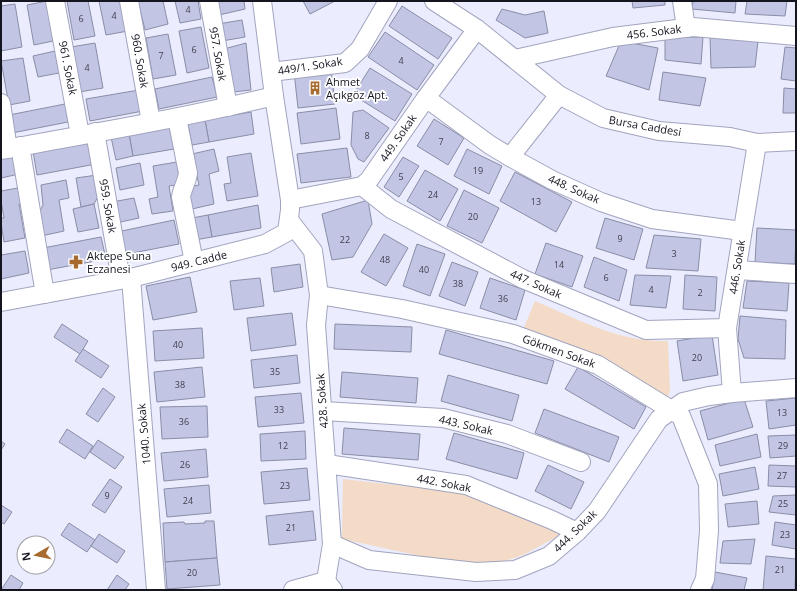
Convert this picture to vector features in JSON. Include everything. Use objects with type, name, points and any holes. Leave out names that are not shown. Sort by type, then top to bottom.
[{"type":"street","name":"961. Sokak","points":[[55,1],[88,134]]},
{"type":"street","name":"960. Sokak","points":[[129,1],[151,122]]},
{"type":"street","name":"957. Sokak","points":[[209,1],[228,107]]},
{"type":"street","points":[[262,1],[274,96],[290,200],[289,220]]},
{"type":"street","points":[[265,26],[273,1]]},
{"type":"street","name":"449/1. Sokak","points":[[271,72],[345,63],[360,49],[388,1]]},
{"type":"street","name":"Bursa Caddesi","points":[[434,1],[477,29],[559,95],[603,118],[659,131],[730,138],[757,143],[796,141]]},
{"type":"street","points":[[682,1],[686,28]]},
{"type":"street","name":"456. Sokak","points":[[515,59],[613,37],[693,27],[796,36]]},
{"type":"street","name":"449. Sokak","points":[[362,186],[369,180],[426,98],[477,29]]},
{"type":"street","points":[[510,157],[559,95]]},
{"type":"street","points":[[10,148],[177,118],[274,96]]},
{"type":"street","name":"448. Sokak","points":[[426,98],[490,145],[510,157],[552,180],[601,202],[652,219],[742,232]]},
{"type":"street","points":[[1,103],[10,148],[45,294]]},
{"type":"street","points":[[177,118],[188,173],[181,198],[194,262]]},
{"type":"street","name":"959. Sokak","points":[[88,134],[126,279]]},
{"type":"street","name":"446. Sokak","points":[[732,392],[727,328],[757,143]]},
{"type":"street","points":[[290,200],[362,186]]},
{"type":"street","name":"447. Sokak","points":[[362,186],[391,209],[523,279],[646,330],[727,328]]},
{"type":"street","name":"949. Cadde","points":[[1,302],[126,279],[265,244],[287,232],[289,220]]},
{"type":"street","name":"428. Sokak","points":[[289,220],[313,251],[319,294],[316,325],[332,544],[329,587]]},
{"type":"street","points":[[737,270],[796,274]]},
{"type":"street","name":"1040. Sokak","points":[[126,279],[156,590]]},
{"type":"street","name":"Gökmen Sokak","points":[[319,294],[402,309],[513,334],[598,364],[681,416],[708,484],[709,531],[705,579],[700,590]]},
{"type":"street","name":"444. Sokak","points":[[332,544],[369,560],[476,572],[515,570],[549,556],[577,532],[597,511],[659,419],[684,402],[732,392],[796,388]]},
{"type":"street","name":"443. Sokak","points":[[323,410],[443,418],[507,434],[581,462]]},
{"type":"street","name":"442. Sokak","points":[[327,464],[466,485],[552,520],[577,532]]},
{"type":"street","points":[[293,590],[329,587]]},
{"type":"shaded area","points":[[535,301],[583,322],[616,334],[651,341],[668,341],[670,391],[666,401],[641,381],[607,359],[580,348],[522,332]]},
{"type":"shaded area","points":[[343,479],[474,494],[566,532],[523,555],[496,564],[434,559],[342,539]]},
{"type":"building","points":[[47,1],[53,41],[34,45],[27,5]]},
{"type":"building","points":[[67,1],[88,1],[95,36],[74,40]]},
{"type":"building","points":[[99,1],[122,1],[128,31],[106,35]]},
{"type":"building","points":[[138,1],[163,1],[168,24],[145,30]]},
{"type":"building","points":[[175,1],[198,1],[201,19],[180,23]]},
{"type":"building","points":[[216,1],[244,1],[245,9],[219,15]]},
{"type":"building","points":[[303,1],[335,1],[310,14]]},
{"type":"building","points":[[632,1],[665,1],[665,5],[633,8]]},
{"type":"building","points":[[693,1],[736,1],[735,13],[692,9]]},
{"type":"building","points":[[747,1],[787,1],[785,16],[745,14]]},
{"type":"building","points":[[15,4],[22,47],[1,51],[1,6]]},
{"type":"building","points":[[402,6],[452,38],[438,59],[389,26]]},
{"type":"building","points":[[502,9],[525,15],[544,11],[548,33],[525,38],[496,20]]},
{"type":"building","points":[[242,20],[245,37],[222,41],[218,24]]},
{"type":"building","points":[[201,27],[209,68],[187,73],[179,31]]},
{"type":"building","points":[[385,32],[434,65],[417,90],[368,57]]},
{"type":"building","points":[[168,34],[176,75],[153,79],[146,38]]},
{"type":"building","points":[[665,37],[703,37],[701,64],[665,60]]},
{"type":"building","points":[[710,37],[758,41],[755,67],[711,68]]},
{"type":"building","points":[[621,41],[658,48],[649,90],[606,76]]},
{"type":"building","points":[[95,43],[103,88],[79,92],[71,47]]},
{"type":"building","points":[[246,43],[251,90],[233,92],[224,49]]},
{"type":"building","points":[[785,47],[796,48],[796,81],[781,79]]},
{"type":"building","points":[[55,51],[59,73],[38,77],[33,56]]},
{"type":"building","points":[[23,58],[30,101],[9,105],[1,61]]},
{"type":"building","name":"Ahmet Açıkgöz Apt.","points":[[331,68],[335,104],[298,108],[294,72]]},
{"type":"building","points":[[370,68],[412,94],[395,121],[353,95]]},
{"type":"building","points":[[663,72],[706,78],[700,106],[659,100]]},
{"type":"building","points":[[212,77],[217,97],[159,109],[155,89]]},
{"type":"building","points":[[784,88],[796,89],[796,113],[783,113]]},
{"type":"building","points":[[139,90],[143,111],[90,121],[86,99]]},
{"type":"building","points":[[65,104],[68,122],[12,133],[9,115]]},
{"type":"building","points":[[336,108],[340,139],[301,144],[297,113]]},
{"type":"building","points":[[363,110],[389,128],[364,162],[358,159],[351,145],[353,112]]},
{"type":"building","points":[[251,112],[254,134],[209,142],[205,120]]},
{"type":"building","points":[[434,119],[464,138],[448,165],[417,146]]},
{"type":"building","points":[[205,120],[209,142],[192,145],[188,124]]},
{"type":"building","points":[[170,126],[174,149],[133,156],[129,134]]},
{"type":"building","points":[[129,134],[133,156],[116,160],[111,137]]},
{"type":"building","points":[[90,139],[96,164],[37,175],[33,151]]},
{"type":"building","points":[[347,148],[351,177],[301,183],[297,154]]},
{"type":"building","points":[[214,149],[219,171],[209,174],[214,204],[192,209],[188,187],[199,185],[192,154]]},
{"type":"building","points":[[467,149],[502,166],[489,194],[454,176]]},
{"type":"building","points":[[251,153],[258,196],[227,201],[224,184],[231,183],[227,157]]},
{"type":"building","points":[[15,154],[19,174],[1,178],[1,157]]},
{"type":"building","points":[[403,157],[419,166],[399,197],[384,187]]},
{"type":"building","points":[[177,162],[179,177],[175,185],[169,186],[173,211],[152,214],[149,199],[158,197],[153,166]]},
{"type":"building","points":[[140,163],[144,185],[120,190],[116,168]]},
{"type":"building","points":[[425,170],[458,189],[440,221],[407,201]]},
{"type":"building","points":[[515,172],[572,202],[556,232],[500,201]]},
{"type":"building","points":[[97,175],[100,193],[94,204],[81,207],[76,178]]},
{"type":"building","points":[[66,180],[69,198],[59,200],[64,231],[41,236],[38,215],[43,205],[41,185]]},
{"type":"building","points":[[24,187],[27,203],[19,204],[25,238],[4,242],[1,223],[1,218],[4,218],[1,191]]},
{"type":"building","points":[[464,190],[499,208],[482,243],[447,226]]},
{"type":"building","points":[[134,198],[139,218],[116,223],[112,202]]},
{"type":"building","points":[[368,200],[372,224],[353,257],[332,260],[322,214]]},
{"type":"building","points":[[94,204],[99,228],[78,232],[73,209]]},
{"type":"building","points":[[258,205],[261,228],[212,237],[208,215]]},
{"type":"building","points":[[208,215],[212,237],[195,240],[192,218]]},
{"type":"building","points":[[605,218],[643,229],[634,260],[596,248]]},
{"type":"building","points":[[174,220],[179,244],[122,255],[117,232]]},
{"type":"building","points":[[757,228],[796,230],[795,264],[755,262]]},
{"type":"building","points":[[384,234],[408,248],[386,286],[361,272]]},
{"type":"building","points":[[654,235],[701,239],[698,271],[646,268]]},
{"type":"building","points":[[101,237],[106,259],[47,270],[43,248]]},
{"type":"building","points":[[546,243],[583,256],[572,287],[535,274]]},
{"type":"building","points":[[417,244],[445,254],[430,296],[403,286]]},
{"type":"building","points":[[25,251],[29,273],[1,279],[1,255]]},
{"type":"building","points":[[594,257],[627,270],[619,301],[584,287]]},
{"type":"building","points":[[452,262],[478,272],[465,306],[439,296]]},
{"type":"building","points":[[300,264],[303,287],[274,292],[271,268]]},
{"type":"building","points":[[635,275],[671,276],[666,308],[630,305]]},
{"type":"building","points":[[685,275],[717,277],[715,311],[683,309]]},
{"type":"building","points":[[190,277],[197,312],[153,320],[146,286]]},
{"type":"building","points":[[260,278],[264,306],[234,310],[230,281]]},
{"type":"building","points":[[490,278],[525,290],[516,320],[480,308]]},
{"type":"building","points":[[747,281],[789,283],[787,311],[743,308]]},
{"type":"building","points":[[292,313],[296,345],[251,351],[247,318]]},
{"type":"building","points":[[740,316],[786,320],[785,359],[744,358],[738,339]]},
{"type":"building","points":[[62,324],[88,341],[80,354],[54,337]]},
{"type":"building","points":[[335,324],[412,327],[411,352],[334,349]]},
{"type":"building","points":[[202,328],[204,358],[155,361],[153,331]]},
{"type":"building","points":[[446,330],[554,361],[547,384],[439,354]]},
{"type":"building","points":[[712,335],[718,375],[683,381],[677,341]]},
{"type":"building","points":[[83,349],[109,366],[101,378],[75,361]]},
{"type":"building","points":[[297,355],[300,383],[254,388],[251,360]]},
{"type":"building","points":[[202,367],[205,397],[157,402],[154,372]]},
{"type":"building","points":[[578,367],[646,407],[634,429],[565,389]]},
{"type":"building","points":[[342,372],[418,378],[416,403],[340,397]]},
{"type":"building","points":[[448,375],[519,395],[512,421],[441,401]]},
{"type":"building","points":[[103,388],[115,397],[98,422],[86,414]]},
{"type":"building","points":[[301,393],[304,423],[258,427],[255,397]]},
{"type":"building","points":[[796,398],[796,425],[769,429],[766,401]]},
{"type":"building","points":[[744,399],[753,427],[708,440],[700,411]]},
{"type":"building","points":[[207,406],[208,437],[162,439],[160,407]]},
{"type":"building","points":[[544,409],[619,437],[609,462],[535,433]]},
{"type":"building","points":[[344,428],[420,434],[418,460],[342,454]]},
{"type":"building","points":[[67,429],[93,446],[85,459],[59,442]]},
{"type":"building","points":[[305,431],[306,459],[261,461],[260,434]]},
{"type":"building","points":[[454,433],[524,453],[517,479],[446,459]]},
{"type":"building","points":[[757,434],[761,457],[720,466],[715,445]]},
{"type":"building","points":[[796,435],[796,456],[770,458],[768,436]]},
{"type":"building","points":[[98,440],[124,457],[115,469],[90,452]]},
{"type":"building","points":[[1,441],[5,444],[1,450]]},
{"type":"building","points":[[206,449],[208,477],[164,481],[161,453]]},
{"type":"building","points":[[548,465],[584,482],[571,509],[535,491]]},
{"type":"building","points":[[769,465],[796,466],[796,487],[768,486]]},
{"type":"building","points":[[755,467],[759,489],[723,496],[719,474]]},
{"type":"building","points":[[307,468],[310,500],[264,504],[261,472]]},
{"type":"building","points":[[110,479],[122,487],[105,513],[92,505]]},
{"type":"building","points":[[209,485],[211,513],[167,517],[164,489]]},
{"type":"building","points":[[796,495],[796,515],[769,512],[773,496]]},
{"type":"building","points":[[757,501],[759,524],[728,527],[725,504]]},
{"type":"building","points":[[1,505],[12,512],[4,524],[1,522]]},
{"type":"building","points":[[313,511],[316,540],[269,545],[266,516]]},
{"type":"building","points":[[205,521],[214,521],[217,558],[165,562],[163,523],[184,522],[185,524],[205,523]]},
{"type":"building","points":[[775,522],[796,525],[796,549],[772,545]]},
{"type":"building","points":[[69,523],[95,540],[87,552],[61,535]]},
{"type":"building","points":[[99,534],[125,551],[117,563],[91,546]]},
{"type":"building","points":[[755,539],[751,564],[720,563],[723,541]]},
{"type":"building","points":[[766,556],[796,559],[795,590],[763,590]]},
{"type":"building","points":[[217,558],[220,585],[167,589],[165,562]]},
{"type":"building","points":[[715,572],[747,578],[744,590],[712,590]]},
{"type":"building","points":[[11,575],[23,583],[19,590],[1,590]]},
{"type":"building","points":[[117,575],[129,584],[125,590],[107,590]]},
{"type":"place","name":"Ahmet Açıkgöz Apt.","points":[[315,88]]},
{"type":"place","name":"Aktepe Suna Eczanesi","points":[[76,262]]}]
